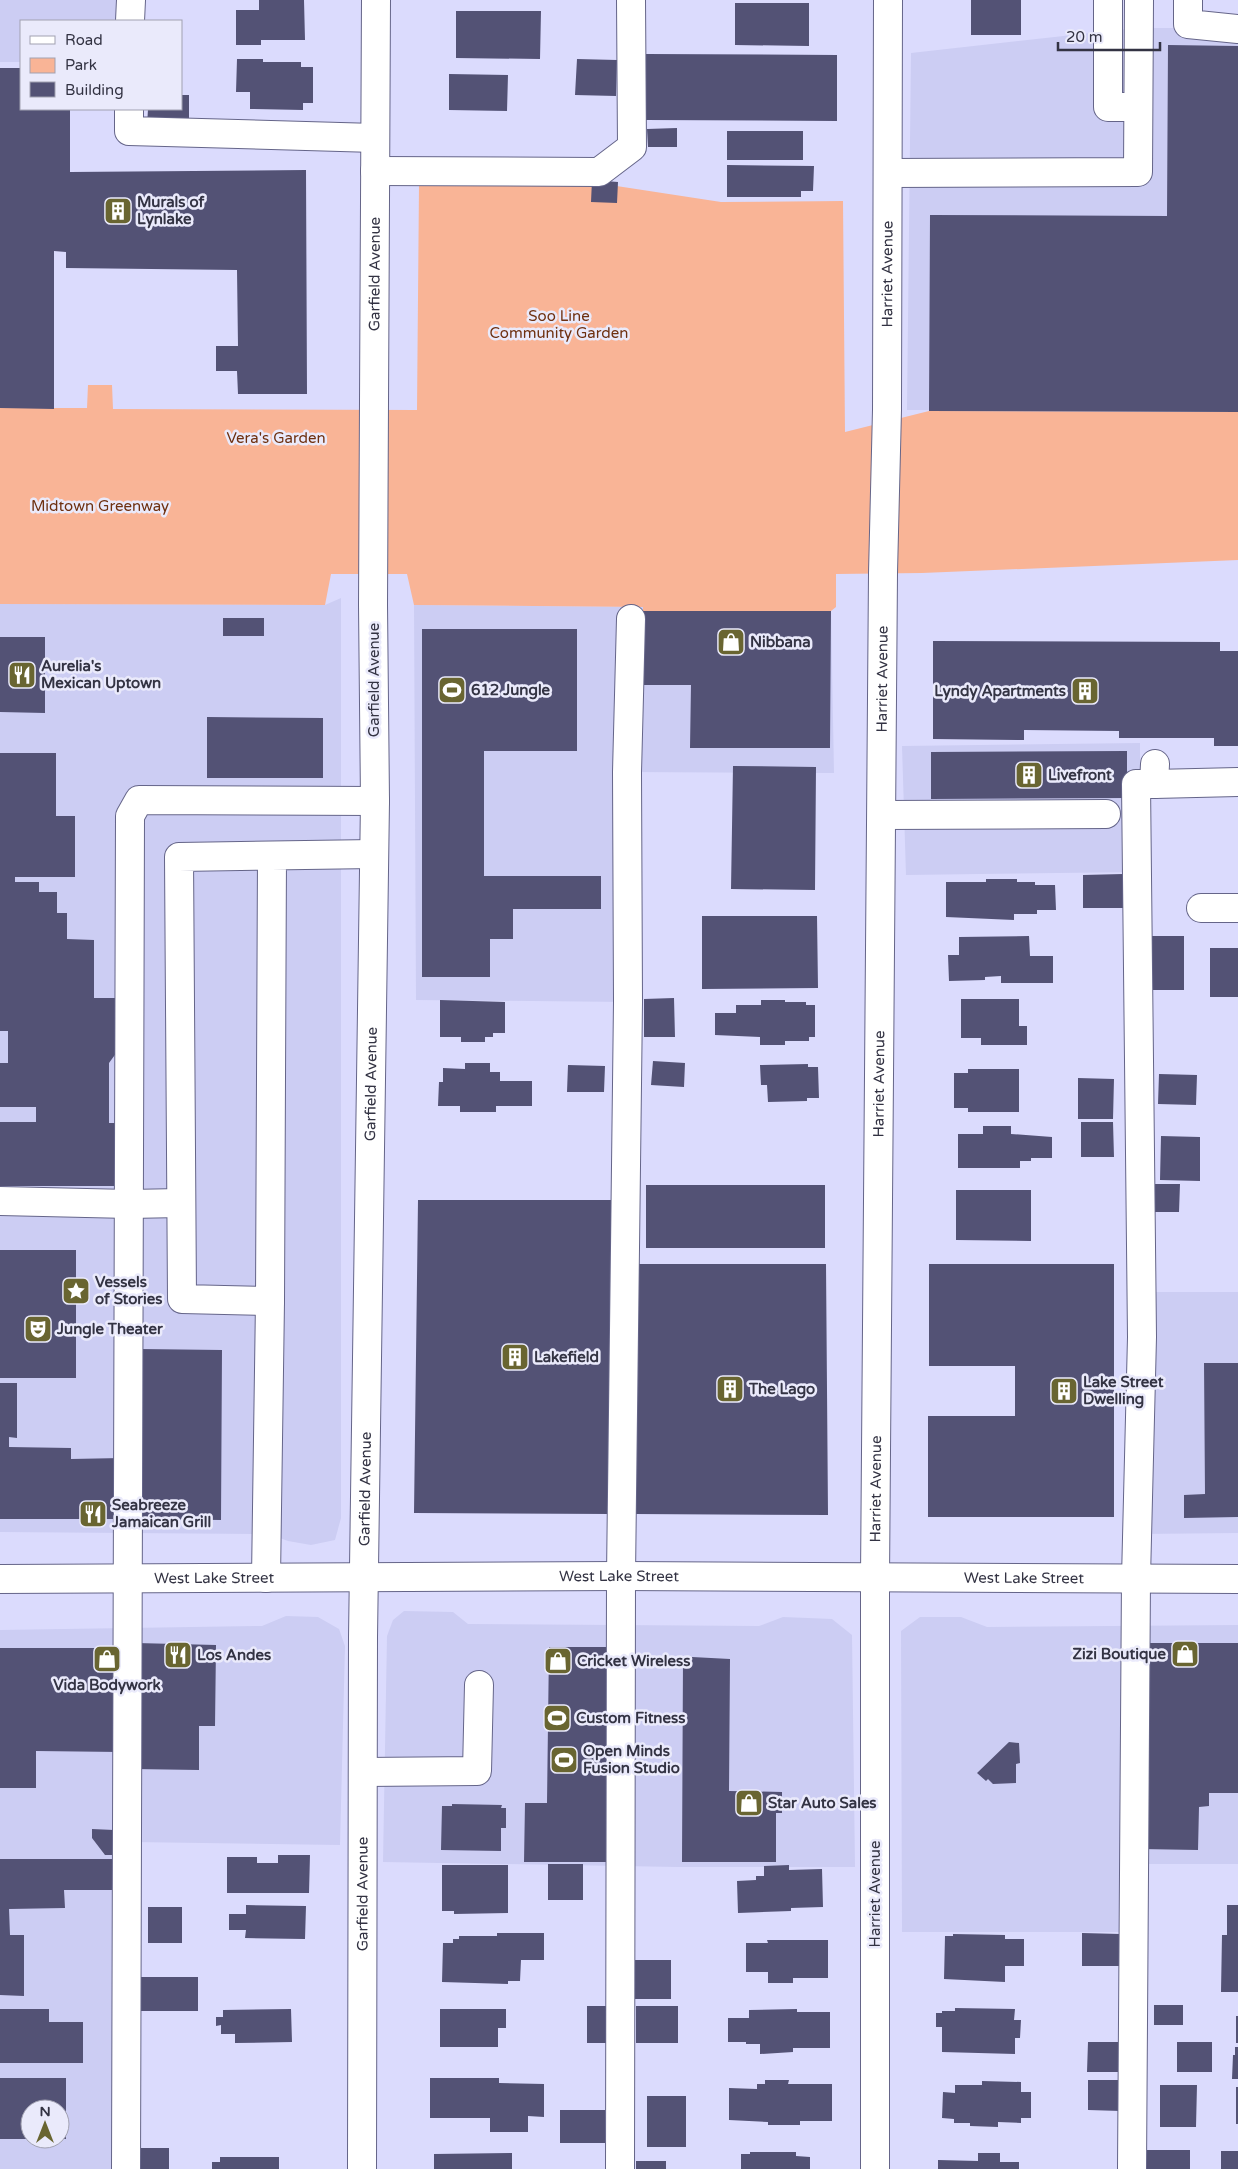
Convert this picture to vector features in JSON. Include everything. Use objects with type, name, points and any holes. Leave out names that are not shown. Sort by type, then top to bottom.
[{"type":"street","points":[[130,0],[130,20]]},
{"type":"street","name":"Garfield Avenue","points":[[362,2169],[364,1577],[375,801],[373,403],[376,0]]},
{"type":"street","points":[[375,171],[599,172],[632,147],[631,0]]},
{"type":"street","name":"Harriet Avenue","points":[[875,2169],[875,1578],[884,573],[888,410],[888,0]]},
{"type":"street","points":[[1108,0],[1108,107],[1138,107]]},
{"type":"street","points":[[889,173],[1138,172],[1139,0]]},
{"type":"street","points":[[1188,0],[1188,24],[1238,29]]},
{"type":"street","points":[[129,110],[129,132],[375,138]]},
{"type":"street","points":[[620,2169],[621,1576],[628,1002],[627,772],[631,619]]},
{"type":"street","points":[[1132,2169],[1136,1578],[1142,1337],[1136,784],[1154,774],[1238,782]]},
{"type":"street","points":[[126,2169],[130,816],[139,800],[375,801]]},
{"type":"street","points":[[882,815],[1106,814]]},
{"type":"street","points":[[270,1301],[182,1299],[179,857],[374,854]]},
{"type":"street","points":[[266,1578],[270,1301],[272,856]]},
{"type":"street","points":[[1201,908],[1238,908]]},
{"type":"street","points":[[0,1201],[129,1204],[182,1203]]},
{"type":"street","name":"West Lake Street","points":[[0,1579],[621,1576],[1238,1579]]},
{"type":"street","points":[[364,1772],[477,1772],[479,1685]]},
{"type":"shaded area","points":[[0,0],[145,0],[145,20],[20,20],[20,62],[0,62]]},
{"type":"shaded area","points":[[1136,28],[1238,28],[1238,411],[907,410],[911,53]]},
{"type":"shaded area","points":[[341,598],[341,1518],[335,1540],[311,1545],[288,1541],[269,1534],[0,1532],[0,604],[325,605]]},
{"type":"shaded area","points":[[414,605],[643,607],[644,611],[831,611],[834,773],[627,772],[628,1002],[416,1000]]},
{"type":"shaded area","points":[[1140,743],[1140,872],[906,875],[902,746]]},
{"type":"shaded area","points":[[1143,1292],[1238,1292],[1238,1533],[1140,1534]]},
{"type":"shaded area","points":[[404,1611],[453,1612],[468,1624],[759,1626],[783,1617],[832,1619],[852,1635],[855,1867],[678,1867],[383,1862],[387,1636],[393,1620]]},
{"type":"shaded area","points":[[286,1616],[318,1617],[339,1629],[345,1646],[340,1845],[132,1842],[127,2169],[0,2169],[0,1630],[262,1626]]},
{"type":"shaded area","points":[[920,1617],[961,1617],[987,1627],[1238,1625],[1238,1864],[1129,1864],[1127,1932],[902,1932],[901,1631]]},
{"type":"green space","name":"Midtown Greenway","points":[[419,185],[610,185],[721,202],[843,201],[845,432],[929,411],[1238,412],[1238,560],[922,573],[836,574],[836,607],[831,611],[643,611],[643,607],[414,605],[407,574],[331,574],[325,605],[0,604],[0,408],[87,408],[88,385],[112,385],[113,409],[417,410]]},
{"type":"building","points":[[259,0],[304,0],[305,40],[261,40],[261,45],[236,45],[236,10],[259,10]]},
{"type":"building","points":[[971,0],[1021,0],[1021,35],[971,35]]},
{"type":"building","points":[[735,3],[809,3],[809,46],[735,45]]},
{"type":"building","points":[[456,11],[541,11],[540,59],[456,58]]},
{"type":"building","points":[[1168,45],[1238,46],[1238,412],[929,411],[930,215],[1167,216]]},
{"type":"building","points":[[646,54],[837,55],[837,121],[646,120]]},
{"type":"building","points":[[237,59],[263,59],[263,62],[301,62],[301,67],[313,67],[313,103],[303,103],[303,110],[250,109],[250,92],[236,92]]},
{"type":"building","points":[[577,59],[617,60],[616,96],[575,95]]},
{"type":"building","name":"Murals of Lynlake","points":[[0,68],[20,68],[20,110],[70,110],[70,172],[306,170],[307,394],[238,394],[237,371],[216,371],[216,346],[238,346],[237,270],[66,268],[66,252],[54,251],[54,409],[0,408]]},
{"type":"building","points":[[449,74],[508,75],[507,111],[449,110]]},
{"type":"building","points":[[182,95],[189,95],[189,127],[147,126],[148,110],[182,110]]},
{"type":"building","points":[[677,128],[677,147],[648,147],[647,129]]},
{"type":"building","points":[[727,131],[803,131],[803,160],[727,160]]},
{"type":"building","points":[[727,165],[814,166],[813,191],[801,191],[801,197],[727,197]]},
{"type":"building","points":[[592,180],[618,182],[617,203],[591,202]]},
{"type":"building","points":[[643,611],[831,611],[830,748],[690,748],[691,685],[643,685]]},
{"type":"building","points":[[223,618],[264,618],[264,636],[223,636]]},
{"type":"building","points":[[422,629],[577,629],[577,751],[484,751],[484,876],[601,876],[601,909],[513,909],[513,939],[490,939],[490,977],[422,977]]},
{"type":"building","name":"Aurelia's Mexican Uptown","points":[[0,637],[45,637],[45,713],[0,712]]},
{"type":"building","name":"Lyndy Apartments","points":[[933,641],[1220,642],[1220,651],[1238,651],[1238,746],[1214,746],[1214,738],[1119,738],[1119,731],[1024,730],[1024,740],[933,739]]},
{"type":"building","points":[[207,717],[323,718],[323,778],[207,778]]},
{"type":"building","name":"Livefront","points":[[1127,751],[1127,798],[931,799],[931,752]]},
{"type":"building","points":[[0,753],[56,753],[56,816],[75,816],[75,877],[15,877],[15,882],[39,882],[39,892],[57,892],[57,913],[67,913],[67,939],[94,940],[94,998],[117,998],[117,1052],[109,1063],[109,1123],[116,1123],[116,1186],[0,1186],[0,1122],[36,1122],[36,1107],[0,1107],[0,1063],[8,1063],[8,1031],[0,1031]]},
{"type":"building","points":[[733,766],[816,767],[815,890],[731,889]]},
{"type":"building","points":[[1123,874],[1123,908],[1083,908],[1083,875]]},
{"type":"building","points":[[986,879],[1017,879],[1017,882],[1035,882],[1035,885],[1055,885],[1056,910],[1037,910],[1037,914],[1014,914],[1014,920],[946,917],[946,882],[986,882]]},
{"type":"building","points":[[702,916],[817,916],[818,988],[702,989]]},
{"type":"building","points":[[1029,936],[1030,956],[1053,956],[1053,983],[1001,983],[1001,976],[985,977],[985,980],[949,981],[948,955],[959,955],[959,937]]},
{"type":"building","points":[[1144,936],[1184,936],[1184,990],[1144,990]]},
{"type":"building","points":[[1210,948],[1238,948],[1238,997],[1210,997]]},
{"type":"building","points":[[674,998],[675,1037],[644,1037],[644,999]]},
{"type":"building","points":[[961,999],[1019,999],[1019,1026],[1027,1026],[1027,1045],[981,1045],[981,1038],[961,1038]]},
{"type":"building","points":[[440,1000],[505,1002],[505,1033],[493,1033],[493,1037],[485,1037],[485,1042],[461,1042],[461,1037],[440,1037]]},
{"type":"building","points":[[761,1000],[785,1000],[785,1002],[806,1002],[806,1005],[815,1005],[815,1037],[809,1037],[809,1041],[785,1041],[785,1045],[760,1045],[760,1037],[715,1035],[715,1013],[736,1013],[736,1005],[761,1005]]},
{"type":"building","points":[[653,1061],[685,1063],[684,1087],[651,1085]]},
{"type":"building","points":[[465,1063],[490,1063],[490,1072],[500,1072],[500,1081],[532,1081],[532,1106],[496,1106],[496,1112],[460,1112],[460,1106],[438,1106],[439,1082],[443,1082],[443,1068],[465,1069]]},
{"type":"building","points":[[808,1064],[808,1067],[818,1067],[819,1098],[807,1098],[807,1101],[768,1102],[767,1085],[761,1085],[760,1065]]},
{"type":"building","points":[[568,1065],[605,1066],[604,1092],[567,1092]]},
{"type":"building","points":[[968,1069],[1019,1069],[1019,1112],[968,1112],[968,1108],[954,1108],[954,1073],[968,1073]]},
{"type":"building","points":[[1159,1074],[1197,1075],[1196,1105],[1158,1104]]},
{"type":"building","points":[[1078,1078],[1114,1079],[1113,1119],[1078,1119]]},
{"type":"building","points":[[1081,1122],[1113,1122],[1114,1157],[1081,1157]]},
{"type":"building","points":[[983,1126],[1011,1126],[1011,1134],[1052,1137],[1052,1158],[1031,1158],[1031,1161],[1020,1161],[1020,1168],[958,1168],[958,1134],[983,1134]]},
{"type":"building","points":[[1161,1136],[1200,1137],[1200,1181],[1160,1180]]},
{"type":"building","points":[[1151,1184],[1180,1184],[1179,1212],[1151,1212]]},
{"type":"building","points":[[646,1185],[825,1185],[825,1248],[646,1248]]},
{"type":"building","points":[[956,1190],[1031,1190],[1031,1241],[956,1240]]},
{"type":"building","name":"Lakefield","points":[[418,1200],[616,1200],[611,1514],[414,1513]]},
{"type":"building","name":"Jungle Theater","points":[[0,1250],[76,1250],[76,1378],[0,1378]]},
{"type":"building","name":"The Lago","points":[[634,1264],[826,1264],[828,1515],[634,1514]]},
{"type":"building","name":"Lake Street Dwelling","points":[[929,1264],[1114,1264],[1114,1517],[928,1517],[928,1416],[1015,1416],[1015,1366],[929,1366]]},
{"type":"building","points":[[140,1349],[222,1350],[221,1520],[139,1519]]},
{"type":"building","points":[[1204,1363],[1238,1363],[1238,1517],[1184,1518],[1184,1495],[1205,1494]]},
{"type":"building","points":[[0,1383],[17,1383],[17,1438],[9,1437],[9,1447],[71,1448],[71,1459],[122,1458],[122,1519],[0,1519]]},
{"type":"building","points":[[136,1643],[216,1645],[215,1726],[199,1726],[199,1770],[134,1769]]},
{"type":"building","points":[[1142,1643],[1238,1643],[1238,1793],[1209,1793],[1209,1806],[1199,1807],[1198,1850],[1141,1849]]},
{"type":"building","points":[[549,1647],[614,1647],[612,1862],[524,1862],[525,1803],[547,1803]]},
{"type":"building","points":[[0,1648],[120,1648],[120,1752],[36,1751],[36,1788],[0,1788]]},
{"type":"building","points":[[692,1657],[730,1659],[729,1791],[782,1792],[782,1813],[776,1813],[776,1862],[682,1862],[683,1659],[692,1659]]},
{"type":"building","points":[[1009,1742],[1019,1743],[1020,1763],[1016,1764],[1016,1783],[993,1784],[988,1779],[986,1781],[977,1773]]},
{"type":"building","points":[[452,1804],[502,1805],[501,1808],[506,1808],[506,1828],[501,1828],[501,1851],[441,1850],[442,1806],[452,1806]]},
{"type":"building","points":[[92,1829],[114,1830],[114,1855],[105,1855],[92,1838]]},
{"type":"building","points":[[278,1855],[310,1855],[309,1893],[227,1893],[227,1857],[257,1857],[257,1863],[278,1863]]},
{"type":"building","points":[[0,1859],[118,1859],[118,1890],[64,1890],[65,1908],[9,1909],[10,1935],[24,1935],[24,1996],[0,1995]]},
{"type":"building","points":[[548,1864],[583,1864],[583,1900],[548,1900]]},
{"type":"building","points":[[442,1865],[508,1865],[508,1913],[454,1914],[454,1911],[442,1911]]},
{"type":"building","points":[[789,1865],[789,1870],[822,1869],[823,1907],[791,1908],[791,1911],[738,1913],[737,1881],[756,1880],[756,1876],[764,1876],[764,1866]]},
{"type":"building","points":[[246,1905],[306,1906],[305,1939],[245,1938],[246,1930],[229,1930],[229,1914],[246,1914]]},
{"type":"building","points":[[1227,1905],[1238,1905],[1238,1992],[1221,1992],[1222,1935],[1227,1935]]},
{"type":"building","points":[[148,1907],[182,1907],[182,1943],[148,1943]]},
{"type":"building","points":[[497,1933],[544,1933],[544,1960],[521,1960],[520,1981],[508,1981],[508,1984],[442,1982],[443,1943],[453,1943],[453,1939],[459,1939],[459,1936],[497,1936]]},
{"type":"building","points":[[1082,1933],[1120,1934],[1119,1966],[1082,1966]]},
{"type":"building","points":[[953,1934],[1005,1935],[1005,1939],[1024,1939],[1024,1966],[1005,1966],[1005,1982],[944,1979],[945,1936],[953,1936]]},
{"type":"building","points":[[767,1940],[828,1940],[828,1978],[793,1978],[793,1983],[768,1983],[768,1972],[746,1972],[746,1943],[768,1943]]},
{"type":"building","points":[[630,1960],[671,1960],[671,1999],[630,1999]]},
{"type":"building","points":[[134,1977],[198,1977],[198,2011],[134,2011]]},
{"type":"building","points":[[1154,2005],[1183,2005],[1183,2025],[1154,2025]]},
{"type":"building","points":[[587,2006],[612,2006],[612,2043],[587,2043]]},
{"type":"building","points":[[636,2006],[678,2006],[678,2043],[636,2043]]},
{"type":"building","points":[[955,2008],[1015,2009],[1014,2020],[1021,2020],[1020,2038],[1015,2038],[1015,2054],[942,2052],[942,2027],[936,2027],[936,2013],[955,2011]]},
{"type":"building","points":[[0,2009],[49,2009],[49,2022],[83,2022],[83,2063],[0,2063]]},
{"type":"building","points":[[291,2009],[292,2042],[235,2043],[235,2034],[221,2034],[221,2025],[216,2026],[216,2017],[223,2017],[223,2010]]},
{"type":"building","points":[[440,2009],[506,2009],[506,2028],[498,2028],[498,2047],[440,2047]]},
{"type":"building","points":[[797,2009],[797,2012],[830,2012],[830,2048],[793,2048],[793,2052],[760,2054],[760,2044],[728,2042],[728,2018],[749,2018],[749,2010]]},
{"type":"building","points":[[1236,2016],[1238,2016],[1238,2043],[1236,2043]]},
{"type":"building","points":[[1088,2042],[1120,2042],[1120,2072],[1087,2072]]},
{"type":"building","points":[[1177,2042],[1212,2042],[1212,2072],[1177,2072]]},
{"type":"building","points":[[1235,2047],[1238,2047],[1238,2079],[1232,2079],[1233,2055],[1235,2055]]},
{"type":"building","points":[[0,2078],[66,2078],[66,2099],[20,2099],[20,2139],[0,2139]]},
{"type":"building","points":[[430,2078],[499,2078],[499,2083],[544,2084],[544,2117],[528,2116],[528,2132],[490,2132],[490,2118],[430,2118]]},
{"type":"building","points":[[765,2080],[789,2080],[788,2084],[832,2084],[832,2121],[800,2121],[800,2125],[768,2125],[768,2122],[729,2120],[729,2088],[757,2089],[757,2084],[765,2084]]},
{"type":"building","points":[[1088,2080],[1121,2080],[1121,2111],[1088,2110]]},
{"type":"building","points":[[982,2081],[1021,2082],[1021,2092],[1031,2092],[1031,2118],[1021,2118],[1021,2123],[998,2122],[998,2127],[970,2126],[970,2123],[954,2123],[954,2119],[942,2118],[943,2092],[955,2093],[955,2085],[982,2085]]},
{"type":"building","points":[[1160,2085],[1197,2085],[1196,2127],[1160,2127]]},
{"type":"building","points":[[1236,2087],[1238,2087],[1238,2124],[1236,2124]]},
{"type":"building","points":[[647,2096],[686,2096],[686,2147],[647,2147]]},
{"type":"building","points":[[560,2110],[605,2110],[605,2143],[560,2143]]},
{"type":"building","points":[[132,2148],[169,2148],[169,2169],[132,2169]]},
{"type":"building","points":[[1145,2150],[1190,2150],[1190,2169],[1145,2169]]},
{"type":"building","points":[[1221,2151],[1238,2151],[1238,2169],[1221,2169]]},
{"type":"building","points":[[750,2152],[796,2152],[796,2156],[810,2157],[810,2169],[741,2169],[741,2154],[750,2154]]},
{"type":"building","points":[[512,2153],[512,2169],[434,2169],[434,2154]]},
{"type":"building","points":[[978,2153],[1000,2153],[1000,2162],[1019,2162],[1019,2169],[938,2169],[938,2160],[978,2161]]},
{"type":"building","points":[[220,2157],[279,2157],[279,2169],[212,2169],[212,2162],[220,2162]]},
{"type":"building","points":[[636,2161],[666,2161],[666,2169],[636,2169]]},
{"type":"place","name":"Murals of Lynlake","points":[[118,211]]},
{"type":"place","name":"Nibbana","points":[[731,642]]},
{"type":"place","name":"Aurelia's Mexican Uptown","points":[[22,675]]},
{"type":"place","name":"612 Jungle","points":[[452,690]]},
{"type":"place","name":"Lyndy Apartments","points":[[1085,691]]},
{"type":"place","name":"Livefront","points":[[1029,775]]},
{"type":"place","name":"Vessels of Stories","points":[[76,1291]]},
{"type":"place","name":"Jungle Theater","points":[[38,1329]]},
{"type":"place","name":"Lakefield","points":[[515,1357]]},
{"type":"place","name":"The Lago","points":[[730,1389]]},
{"type":"place","name":"Lake Street Dwelling","points":[[1064,1391]]},
{"type":"place","name":"Seabreeze Jamaican Grill","points":[[93,1514]]},
{"type":"place","name":"Zizi Boutique","points":[[1185,1654]]},
{"type":"place","name":"Los Andes","points":[[178,1655]]},
{"type":"place","name":"Vida Bodywork","points":[[107,1659]]},
{"type":"place","name":"Cricket Wireless","points":[[558,1661]]},
{"type":"place","name":"Custom Fitness","points":[[557,1718]]},
{"type":"place","name":"Open Minds Fusion Studio","points":[[564,1760]]},
{"type":"place","name":"Star Auto Sales","points":[[749,1803]]},
{"type":"park label","name":"Soo Line Community Garden","points":[[559,324]]},
{"type":"park label","name":"Vera's Garden","points":[[276,438]]}]
